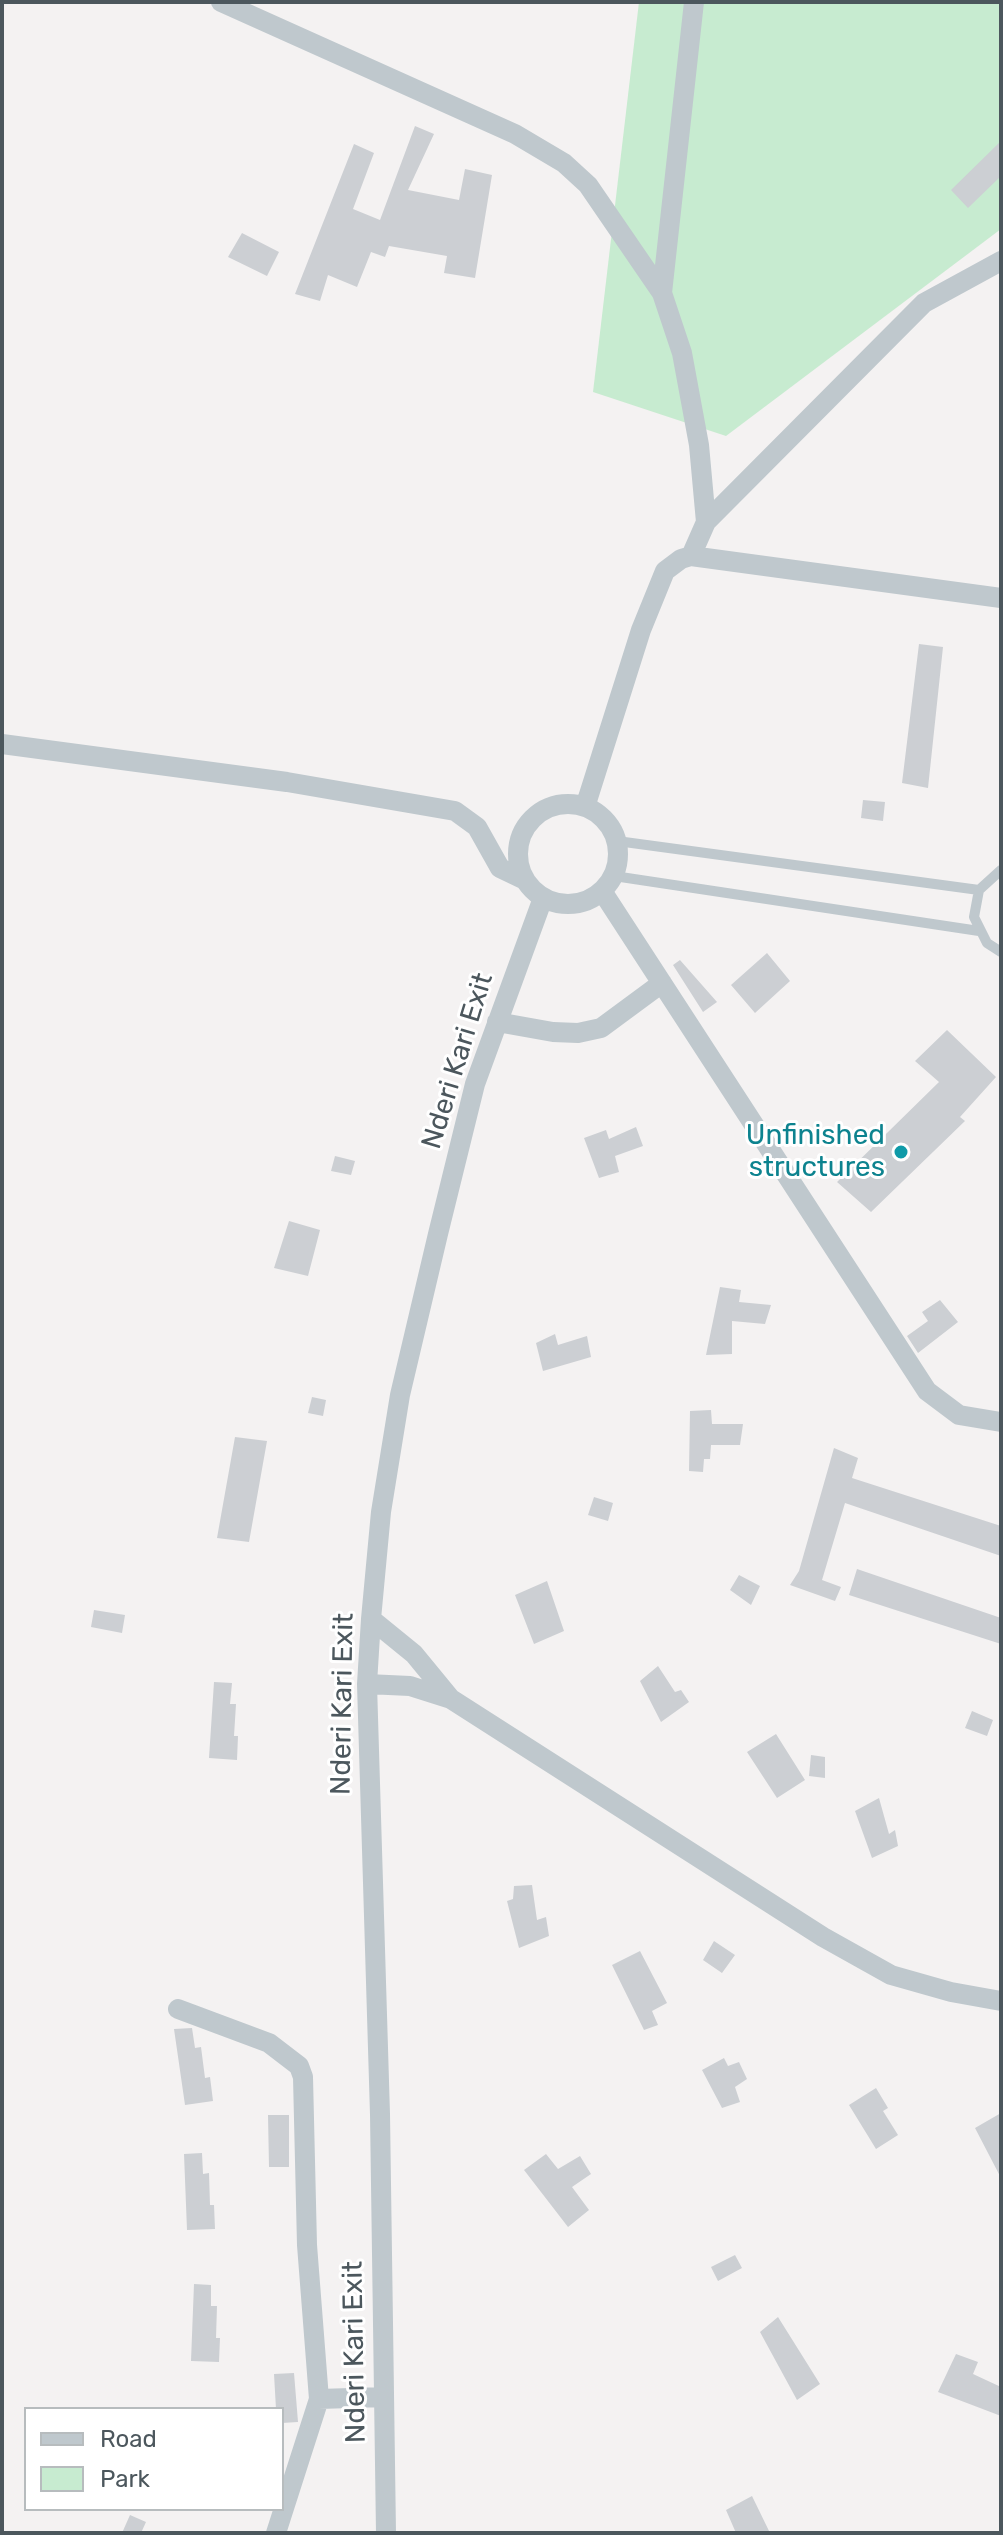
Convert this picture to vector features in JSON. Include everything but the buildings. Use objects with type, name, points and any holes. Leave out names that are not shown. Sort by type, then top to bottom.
[{"type":"street","points":[[221,2],[515,134],[564,163],[588,185],[662,293],[676,330],[692,401],[706,522]]},
{"type":"street","points":[[662,293],[694,2]]},
{"type":"street","points":[[586,804],[641,630],[665,571],[691,556],[706,522],[924,303],[1001,261]]},
{"type":"street","points":[[691,556],[1001,598]]},
{"type":"street","points":[[2,744],[287,782],[455,811],[477,827],[500,868],[523,879],[543,898],[574,904],[608,883]]},
{"type":"street","points":[[523,879],[517,855],[520,838],[528,822],[541,810],[558,804],[586,804],[609,823],[617,841],[608,883],[662,983],[927,1391],[959,1415],[1001,1422]]},
{"type":"street","name":"Nderi Kari Exit","points":[[386,2533],[380,2114],[367,1684],[381,1512],[400,1395],[475,1084],[543,898]]},
{"type":"street","points":[[497,1022],[553,1032],[578,1033],[601,1028],[662,983]]},
{"type":"street","points":[[371,1619],[414,1654],[451,1699]]},
{"type":"street","points":[[367,1684],[410,1686],[451,1699],[823,1937],[891,1975],[951,1992],[1001,2001]]},
{"type":"street","points":[[178,2009],[269,2043],[291,2058],[303,2077],[307,2245],[319,2399],[284,2508]]},
{"type":"street","points":[[319,2399],[383,2397]]},
{"type":"street","points":[[276,2533],[283,2511]]},
{"type":"lane","points":[[617,841],[979,890]]},
{"type":"lane","points":[[1001,870],[979,890],[974,917],[987,943],[1001,952]]},
{"type":"lane","points":[[608,883],[979,931]]},
{"type":"green space","points":[[639,2],[1001,2],[1001,229],[726,436],[593,392]]},
{"type":"place","name":"Unfinished structures","points":[[901,1152]]}]
